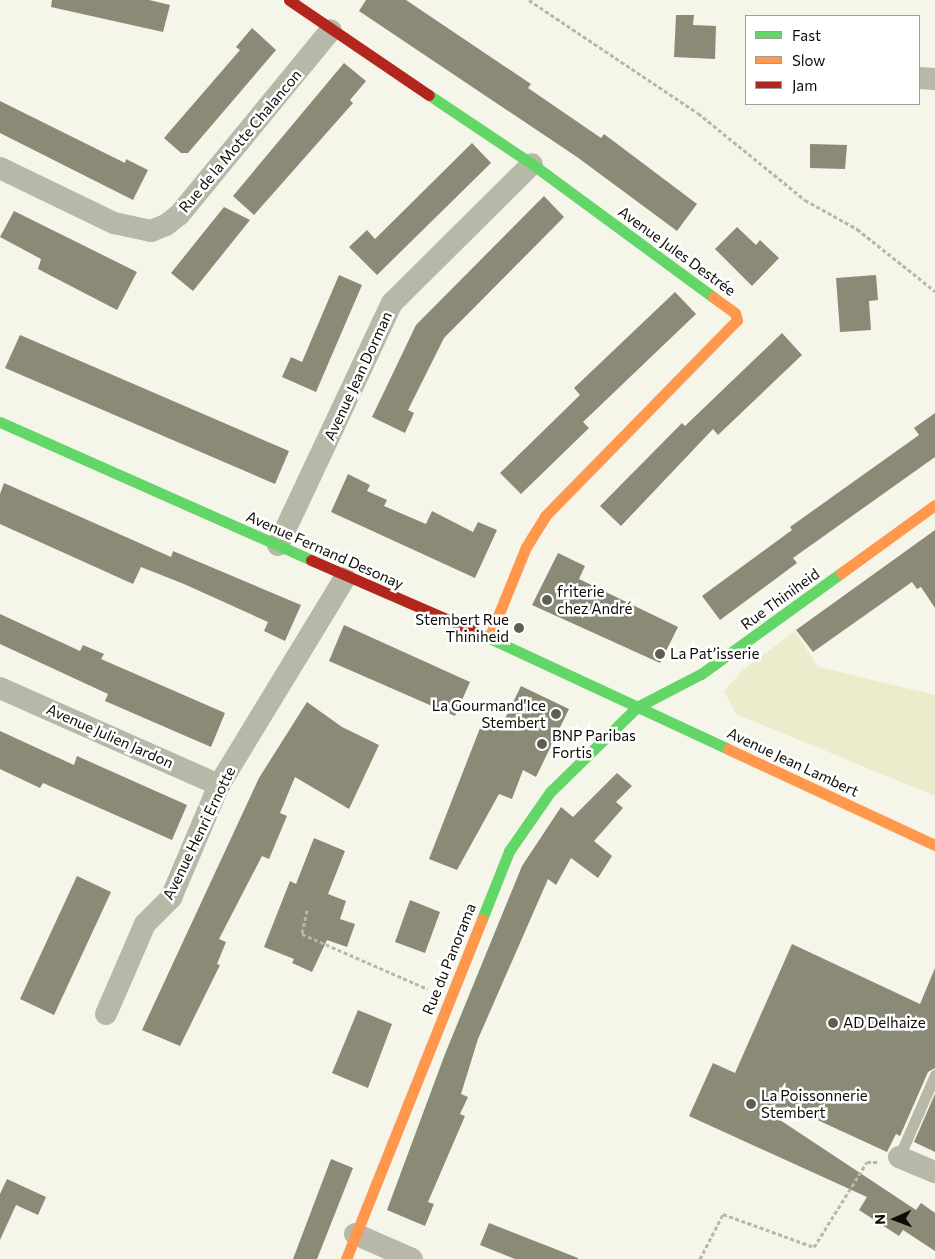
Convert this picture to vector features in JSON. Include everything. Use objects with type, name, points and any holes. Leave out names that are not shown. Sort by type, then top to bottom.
[{"type":"street","name":"Avenue Jules Destrée","points":[[289,0],[532,164],[735,313],[737,320],[545,516],[526,547],[489,638]]},
{"type":"street","name":"Rue de la Motte Chalancon","points":[[0,168],[114,223],[151,231],[166,226],[179,215],[331,30]]},
{"type":"street","points":[[920,78],[935,79]]},
{"type":"street","name":"Avenue Jean Dorman","points":[[278,544],[392,303],[532,164]]},
{"type":"street","name":"Avenue Fernand Desonay","points":[[0,422],[278,544],[345,578],[489,638],[637,707]]},
{"type":"street","name":"Rue Thiniheid","points":[[637,707],[701,674],[935,505]]},
{"type":"street","name":"Avenue Henri Ernotte","points":[[106,1014],[145,924],[171,898],[219,785],[345,578]]},
{"type":"street","name":"Avenue Julien Jardon","points":[[0,688],[219,785]]},
{"type":"street","name":"Avenue Jean Lambert","points":[[637,707],[935,845]]},
{"type":"street","name":"Rue du Panorama","points":[[346,1259],[508,851],[550,792],[637,707]]},
{"type":"street","points":[[899,1157],[935,1172]]},
{"type":"street","points":[[355,1234],[412,1259]]},
{"type":"lane","points":[[899,1157],[935,1075]]},
{"type":"path","points":[[529,0],[698,113],[805,200],[857,229],[935,292]]},
{"type":"path","points":[[307,910],[302,934],[450,998]]},
{"type":"path","points":[[700,1259],[723,1214],[814,1247],[867,1162],[899,1157]]},
{"type":"green space","points":[[795,631],[818,667],[935,695],[935,796],[736,714],[724,691],[743,670]]},
{"type":"building","points":[[52,0],[149,0],[170,5],[163,32],[51,7]]},
{"type":"building","points":[[366,0],[406,0],[531,84],[528,88],[601,138],[604,134],[697,204],[677,231],[577,157],[359,11]]},
{"type":"building","points":[[676,15],[694,15],[693,25],[716,26],[715,59],[674,57]]},
{"type":"building","points":[[252,28],[276,50],[188,153],[181,153],[164,138],[240,50],[236,47]]},
{"type":"building","points":[[344,63],[366,81],[350,100],[353,103],[254,215],[233,196]]},
{"type":"building","points":[[0,101],[125,163],[126,159],[148,170],[133,200],[0,133]]},
{"type":"building","points":[[472,143],[491,163],[377,275],[349,247],[367,230],[375,239]]},
{"type":"building","points":[[810,144],[847,145],[845,169],[810,168]]},
{"type":"building","points":[[544,196],[564,217],[444,338],[408,410],[414,413],[405,433],[372,417],[416,325]]},
{"type":"building","points":[[224,207],[250,220],[193,291],[171,273]]},
{"type":"building","points":[[14,211],[137,272],[117,310],[38,269],[41,259],[0,237]]},
{"type":"building","points":[[737,227],[756,245],[760,240],[779,258],[752,286],[715,249]]},
{"type":"building","points":[[339,275],[362,285],[316,392],[282,377],[291,357],[302,362]]},
{"type":"building","points":[[876,275],[878,300],[869,301],[871,330],[840,332],[836,278]]},
{"type":"building","points":[[675,292],[696,314],[583,422],[589,428],[521,494],[500,473],[580,395],[574,388]]},
{"type":"building","points":[[782,333],[802,355],[718,435],[713,429],[621,526],[600,506],[682,423],[685,426]]},
{"type":"building","points":[[20,335],[289,451],[275,484],[5,368]]},
{"type":"building","points":[[935,413],[935,457],[793,558],[797,563],[720,620],[702,596],[792,530],[790,527],[919,435],[914,428]]},
{"type":"building","points":[[348,474],[370,485],[367,491],[387,500],[384,506],[426,524],[432,511],[473,532],[478,522],[497,530],[475,578],[331,512]]},
{"type":"building","points":[[4,483],[171,557],[173,551],[301,605],[285,641],[264,631],[268,622],[184,584],[141,567],[133,584],[0,524],[0,494]]},
{"type":"building","points":[[935,530],[935,608],[921,587],[917,589],[912,582],[813,652],[796,630]]},
{"type":"building","points":[[558,553],[585,566],[579,579],[678,627],[660,663],[532,605]]},
{"type":"building","points":[[0,614],[80,651],[83,645],[104,654],[101,659],[225,713],[211,747],[105,701],[108,694],[0,644]]},
{"type":"building","points":[[344,625],[470,682],[455,716],[329,661]]},
{"type":"building","points":[[521,686],[569,709],[536,777],[523,770],[512,799],[499,794],[457,870],[429,859],[482,723],[500,729]]},
{"type":"building","points":[[307,702],[342,727],[379,745],[349,809],[295,777],[280,813],[287,816],[269,859],[262,856],[219,939],[226,942],[217,964],[220,965],[180,1046],[142,1030],[259,778]]},
{"type":"building","points":[[0,731],[74,765],[77,756],[187,805],[172,840],[43,783],[40,788],[0,769]]},
{"type":"building","points":[[617,773],[632,786],[616,802],[623,808],[594,841],[612,856],[598,878],[571,858],[556,885],[548,879],[478,1039],[461,1094],[468,1097],[460,1114],[465,1116],[428,1202],[434,1204],[425,1226],[387,1210],[445,1054],[522,866],[561,807],[573,817]]},
{"type":"building","points":[[314,838],[345,851],[328,894],[346,901],[340,919],[355,924],[347,947],[327,940],[312,972],[292,963],[294,959],[264,947],[290,881],[296,884]]},
{"type":"building","points":[[77,876],[111,892],[54,1015],[20,999]]},
{"type":"building","points":[[410,900],[440,912],[425,953],[395,942]]},
{"type":"building","points":[[792,944],[920,1004],[935,968],[935,1068],[928,1072],[900,1136],[896,1134],[887,1152],[787,1106],[780,1120],[916,1210],[921,1203],[935,1213],[935,1251],[903,1230],[899,1236],[859,1210],[867,1197],[689,1116],[713,1063],[735,1073]]},
{"type":"building","points":[[358,1010],[392,1024],[368,1088],[332,1073]]},
{"type":"building","points":[[935,1094],[935,1152],[914,1142]]},
{"type":"building","points":[[331,1159],[353,1168],[317,1259],[293,1259]]},
{"type":"building","points":[[7,1179],[46,1197],[38,1215],[16,1205],[0,1240],[0,1194]]},
{"type":"building","points":[[489,1223],[578,1259],[515,1259],[480,1245]]},
{"type":"traffic: fast","points":[[429,95],[532,164],[713,297]]},
{"type":"traffic: fast","points":[[0,422],[311,560]]},
{"type":"traffic: fast","points":[[482,919],[509,851],[550,792],[637,707],[701,674],[841,573]]},
{"type":"traffic: fast","points":[[472,630],[728,749]]},
{"type":"traffic: slow","points":[[489,638],[526,547],[545,516],[737,320],[735,313],[713,297]]},
{"type":"traffic: slow","points":[[841,573],[935,505]]},
{"type":"traffic: slow","points":[[728,749],[935,845]]},
{"type":"traffic: slow","points":[[346,1259],[482,919]]},
{"type":"traffic: jam","points":[[289,0],[429,95]]},
{"type":"traffic: jam","points":[[311,560],[472,630]]},
{"type":"place","name":"friterie chez André","points":[[547,600]]},
{"type":"place","name":"Stembert Rue Thiniheid","points":[[519,628]]},
{"type":"place","name":"La Pat’isserie","points":[[660,654]]},
{"type":"place","name":"La Gourmand'Ice Stembert","points":[[556,714]]},
{"type":"place","name":"BNP Paribas Fortis","points":[[542,744]]},
{"type":"place","name":"AD Delhaize","points":[[833,1023]]},
{"type":"place","name":"La Poissonnerie Stembert","points":[[751,1104]]}]
